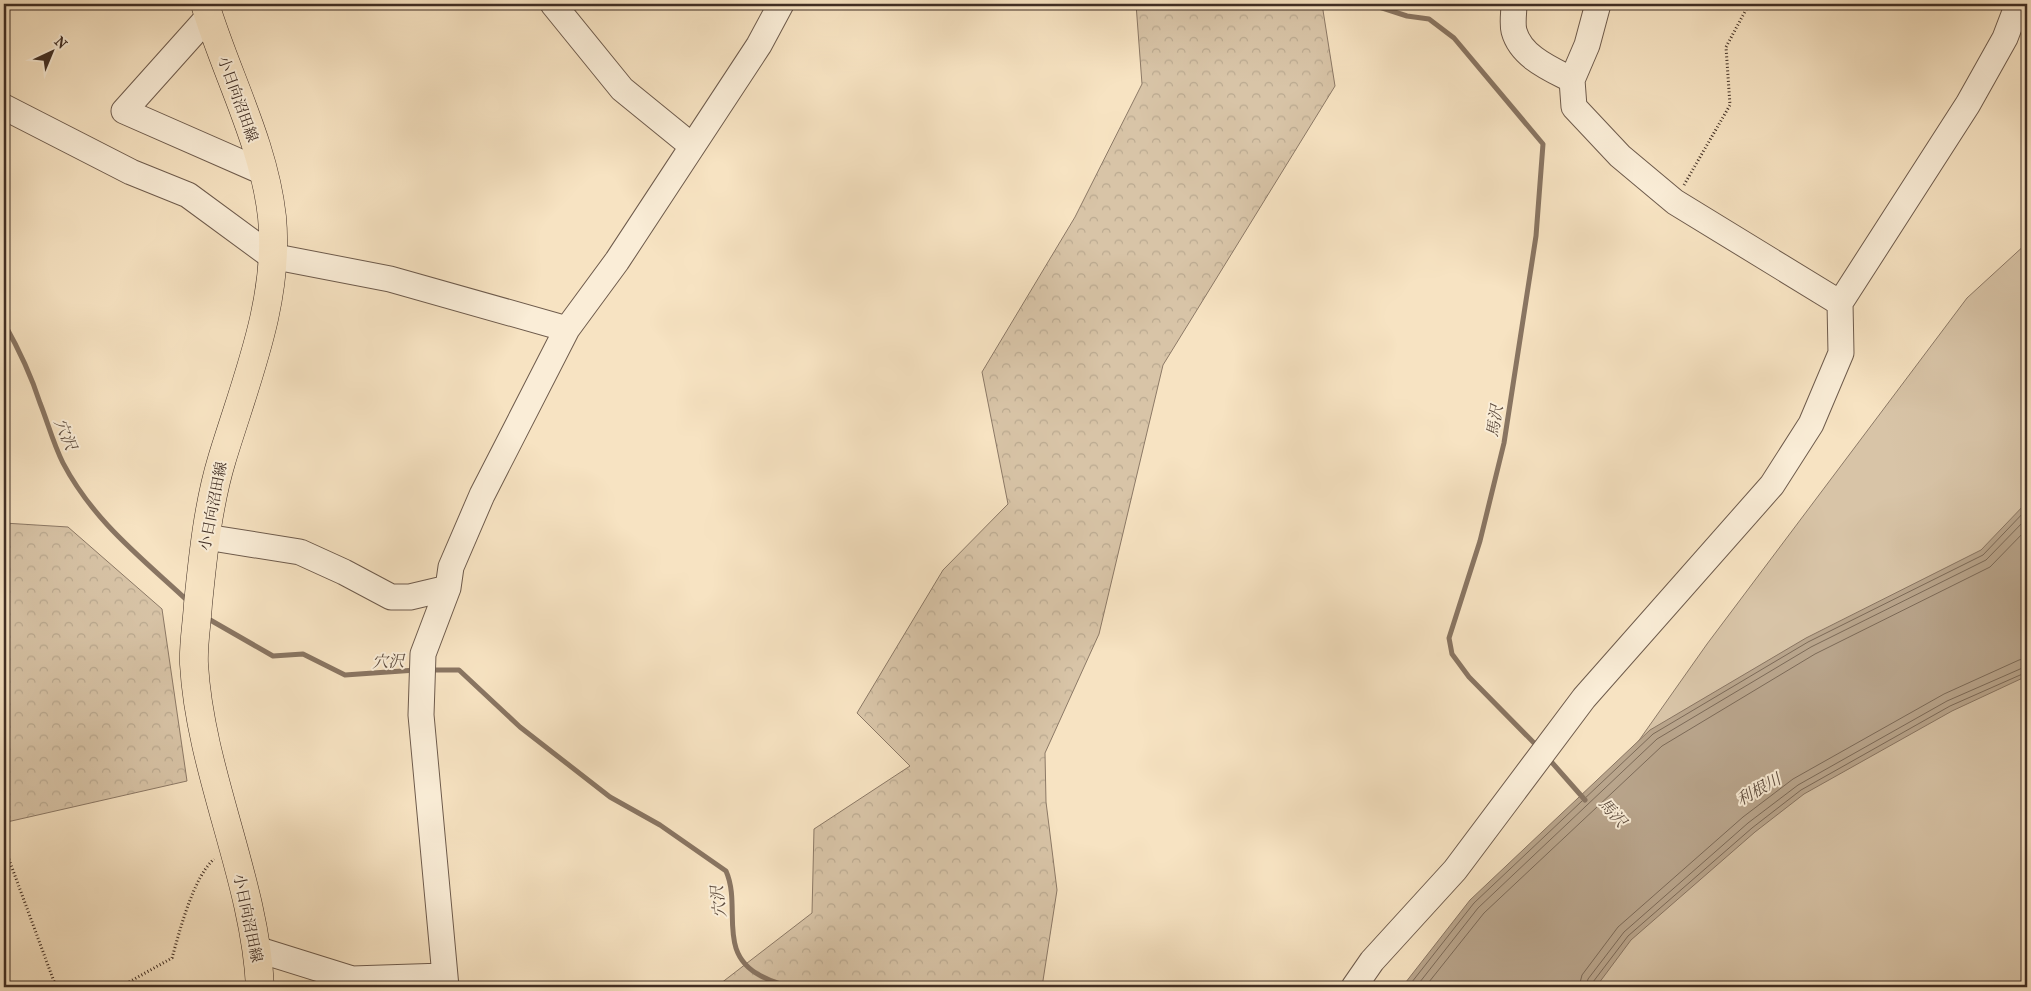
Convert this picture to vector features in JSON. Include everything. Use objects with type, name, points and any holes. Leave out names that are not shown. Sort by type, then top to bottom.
[{"type":"main road","name":"小日向沼田線","points":[[207,10],[263,172],[272,218],[268,297],[262,334],[213,489],[202,566],[194,663],[200,713],[256,949],[260,987]]},
{"type":"street","points":[[553,4],[622,89],[692,146]]},
{"type":"street","points":[[256,949],[352,979],[445,982],[421,715],[423,654],[448,588],[451,567],[482,495],[568,329],[617,261],[759,45],[781,4]]},
{"type":"street","points":[[1514,4],[1514,31],[1521,43],[1535,61],[1572,80]]},
{"type":"street","points":[[1598,4],[1588,45],[1572,80],[1574,107],[1620,156],[1675,202],[1840,303]]},
{"type":"street","points":[[1354,987],[1372,961],[1455,870],[1584,698],[1772,486],[1811,424],[1841,353],[1840,303],[1968,104],[2005,38],[2018,4]]},
{"type":"street","points":[[207,10],[124,111],[263,172]]},
{"type":"street","points":[[4,107],[130,172],[188,195],[271,256],[390,279],[568,329]]},
{"type":"street","points":[[206,537],[300,552],[344,572],[390,597],[410,596],[448,588]]},
{"type":"path","points":[[1675,202],[1705,146],[1730,105],[1726,47],[1749,4]]},
{"type":"path","points":[[120,987],[172,958],[184,916],[206,866],[231,843]]},
{"type":"path","points":[[4,846],[56,987]]},
{"type":"green space","points":[[1136,4],[1322,4],[1335,86],[1163,365],[1099,634],[1045,753],[1046,802],[1057,890],[1042,987],[716,987],[812,913],[814,829],[910,766],[857,713],[943,570],[1008,504],[982,372],[1075,217],[1142,84]]},
{"type":"green space","points":[[2027,243],[2027,987],[1465,987],[1707,644],[1967,298]]},
{"type":"green space","points":[[4,523],[68,527],[162,609],[187,781],[7,822],[4,719]]},
{"type":"water","name":"利根川","points":[[2027,502],[2027,676],[1952,711],[1804,794],[1755,832],[1631,940],[1596,987],[1402,987],[1470,900],[1650,730],[1806,638],[1981,550]]},
{"type":"waterway","name":"馬沢","points":[[1370,4],[1407,16],[1429,19],[1454,38],[1543,144],[1536,236],[1504,443],[1480,541],[1449,638],[1452,654],[1469,677],[1539,748]]},
{"type":"waterway","name":"穴沢","points":[[4,323],[29,373],[59,456],[75,484],[120,538],[190,603]]},
{"type":"waterway","name":"穴沢","points":[[205,617],[273,656],[303,654],[345,675],[416,670]]},
{"type":"waterway","name":"穴沢","points":[[430,670],[459,670],[520,727],[610,797],[660,825],[726,871],[732,899],[734,942],[739,955],[747,966],[761,976],[788,986],[798,987]]},
{"type":"waterway","name":"馬沢","points":[[1548,758],[1585,800]]}]
